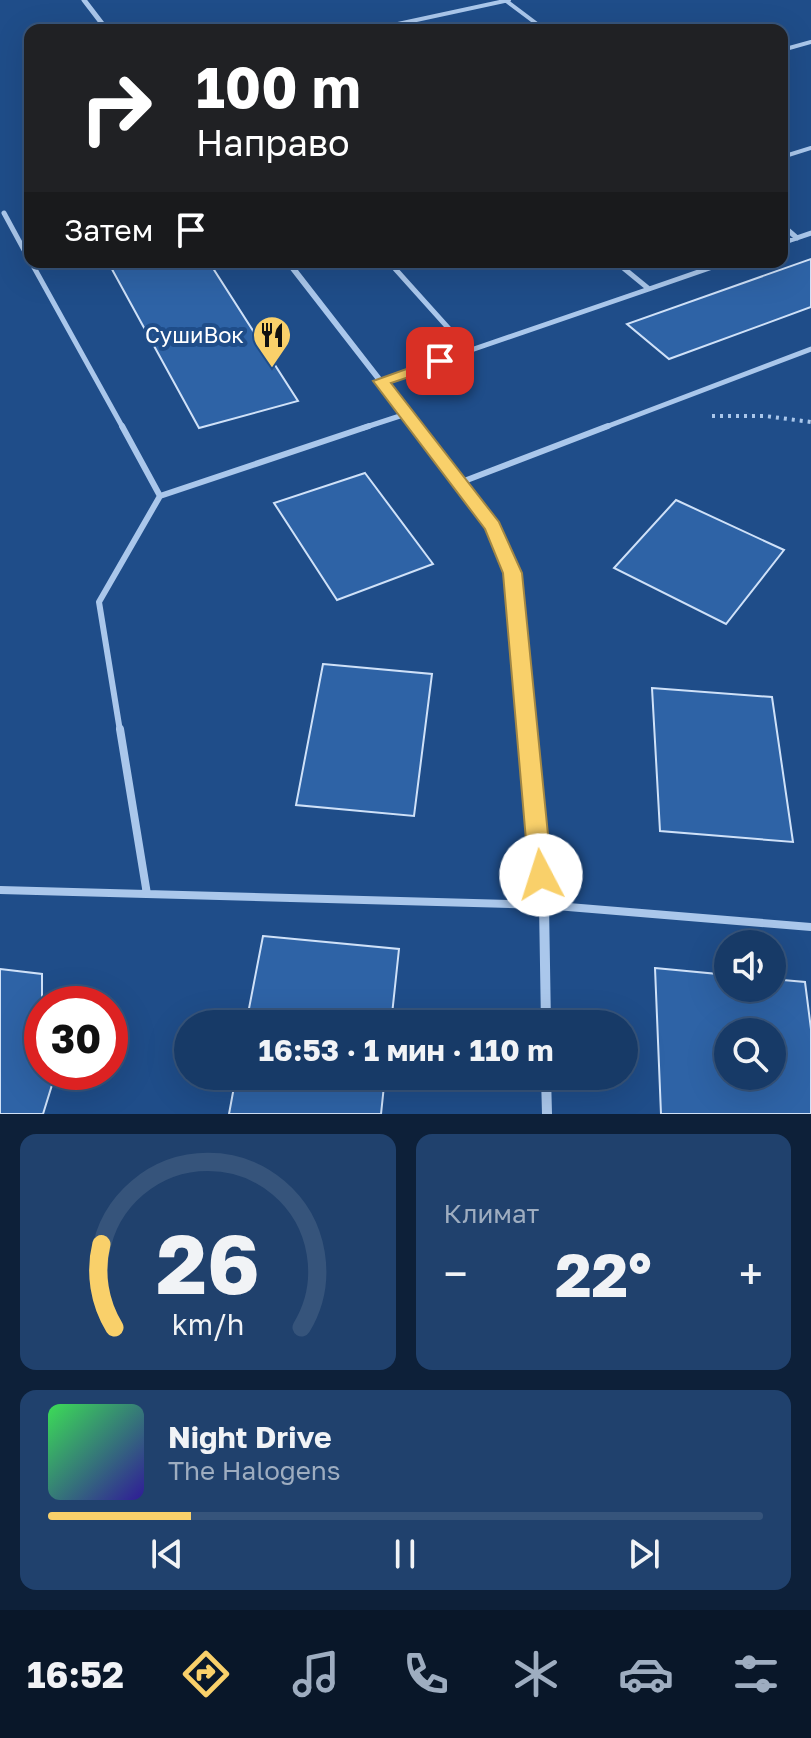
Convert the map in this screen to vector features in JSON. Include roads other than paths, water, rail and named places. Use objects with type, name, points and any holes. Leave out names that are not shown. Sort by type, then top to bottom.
[{"type":"street","points":[[84,0],[102,24]]},
{"type":"street","points":[[293,268],[493,527],[513,573],[544,905],[546,1010]]},
{"type":"street","points":[[546,1090],[547,1114]]},
{"type":"lane","points":[[397,24],[507,0],[537,24]]},
{"type":"lane","points":[[788,48],[811,42]]},
{"type":"lane","points":[[788,155],[811,148]]},
{"type":"lane","points":[[4,213],[24,250]]},
{"type":"lane","points":[[788,230],[797,238]]},
{"type":"lane","points":[[788,241],[811,233]]},
{"type":"lane","points":[[34,268],[160,496]]},
{"type":"lane","points":[[394,268],[469,351]]},
{"type":"lane","points":[[623,268],[649,289]]},
{"type":"lane","points":[[381,381],[710,268]]},
{"type":"lane","points":[[459,483],[811,349]]},
{"type":"lane","points":[[147,894],[99,602],[160,496],[406,414]]},
{"type":"lane","points":[[0,890],[544,905],[811,927]]},
{"type":"place","name":"СушиВок","points":[[272,369]]}]
